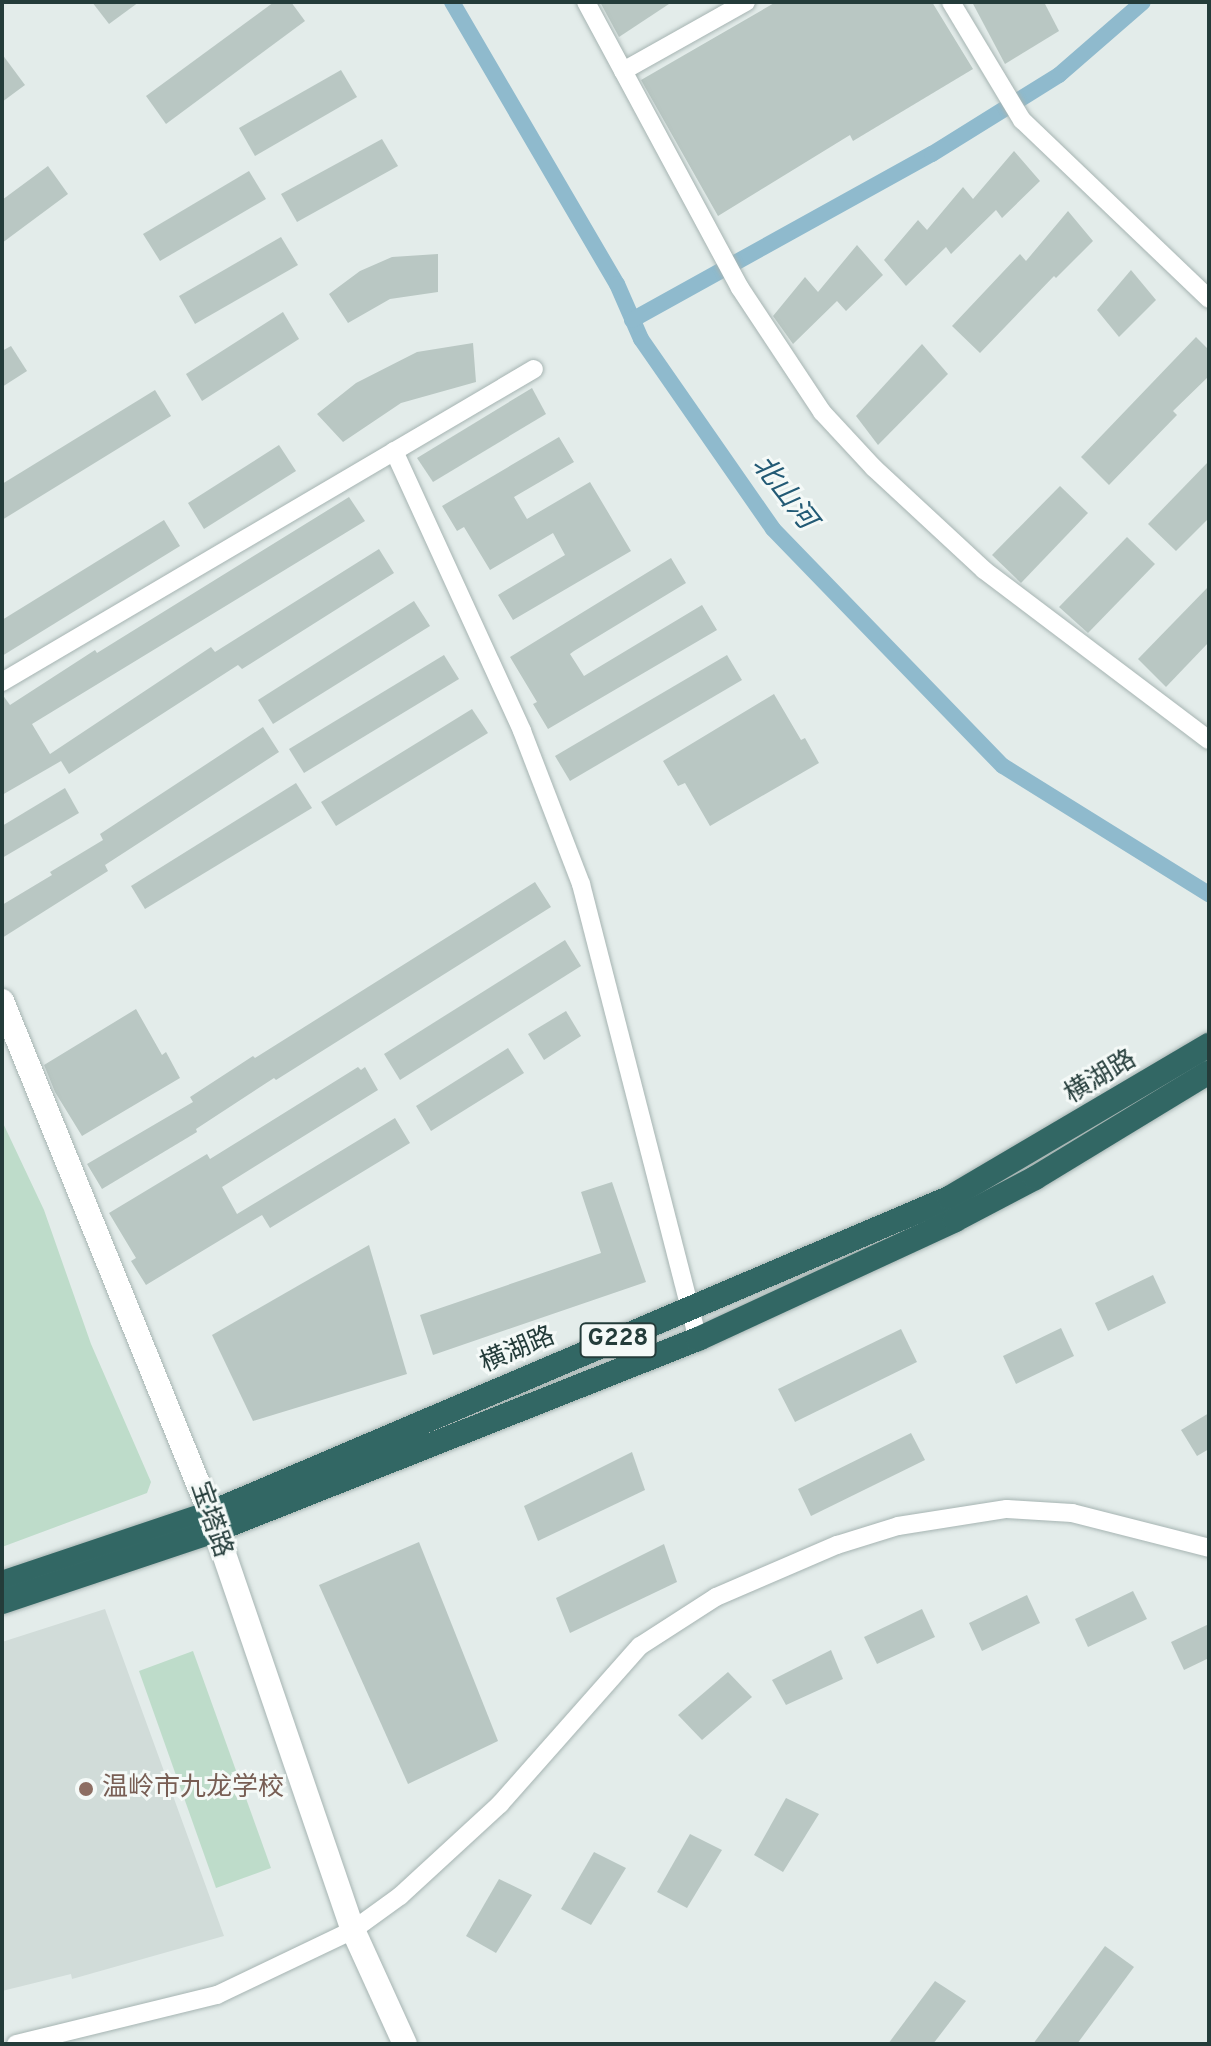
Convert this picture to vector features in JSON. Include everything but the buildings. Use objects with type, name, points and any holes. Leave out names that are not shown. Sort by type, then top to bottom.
[{"type":"highway","name":"横湖路","points":[[2,1583],[212,1522],[690,1309],[949,1198],[1209,1045]]},
{"type":"highway","name":"横湖路","points":[[2,1602],[698,1339],[955,1220],[1035,1178],[1209,1072]]},
{"type":"street","points":[[586,2],[740,288],[822,412],[874,468],[984,570],[1209,740]]},
{"type":"street","points":[[623,71],[746,2]]},
{"type":"street","points":[[951,2],[1022,120],[1209,299]]},
{"type":"street","points":[[2,682],[534,369]]},
{"type":"street","points":[[394,451],[522,731],[581,884],[698,1339]]},
{"type":"street","name":"宝塔路","points":[[2,1001],[212,1522],[353,1930],[405,2044]]},
{"type":"street","points":[[16,2044],[217,1995],[353,1930],[400,1896],[500,1804],[640,1646],[716,1597],[837,1545],[898,1526],[1007,1509],[1072,1513],[1209,1548]]},
{"type":"shaded area","name":"温岭市九龙学校","points":[[105,1609],[224,1936],[72,1979],[71,1974],[2,1991],[2,1642]]},
{"type":"green space","points":[[2,1121],[44,1210],[91,1344],[151,1482],[147,1493],[2,1547]]},
{"type":"green space","points":[[193,1651],[271,1868],[216,1888],[139,1671]]},
{"type":"waterway","name":"北山河","points":[[452,2],[617,284],[641,339],[773,529],[1003,766],[1209,894]]},
{"type":"waterway","points":[[632,320],[932,154],[1059,75],[1143,2]]},
{"type":"place","name":"温岭市九龙学校","points":[[86,1789]]}]
